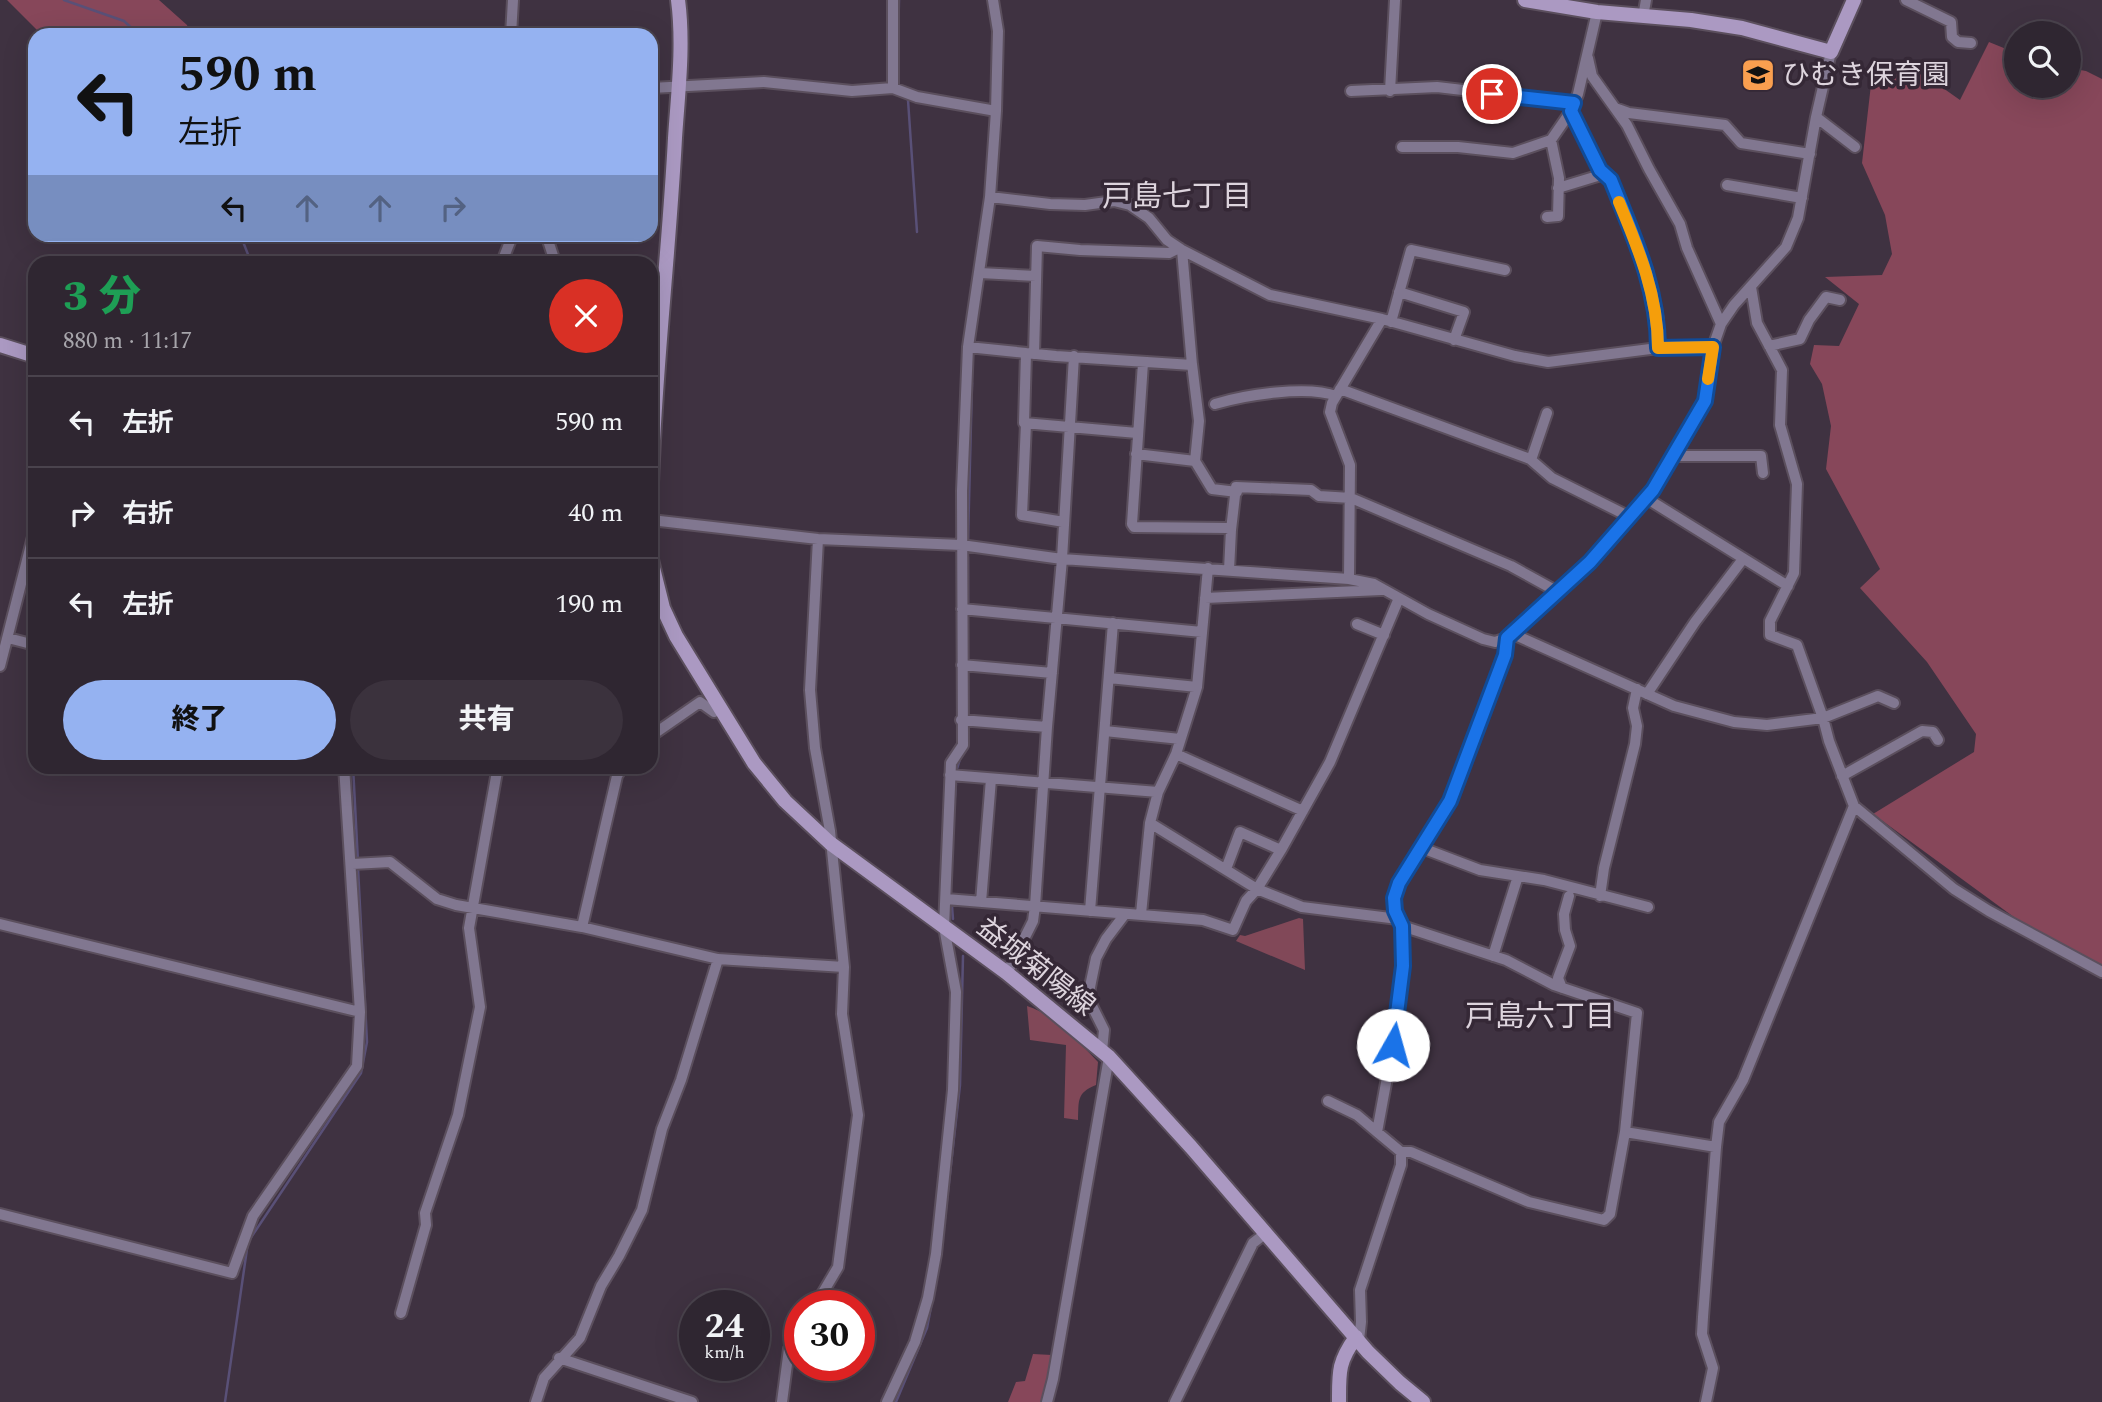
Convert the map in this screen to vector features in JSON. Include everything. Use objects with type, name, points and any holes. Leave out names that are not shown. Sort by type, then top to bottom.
[{"type":"main road","points":[[658,363],[678,84],[678,0]]},
{"type":"main road","points":[[1525,0],[1597,12],[1691,20],[1742,28],[1831,52],[1854,0]]},
{"type":"main road","points":[[0,345],[28,354]]},
{"type":"main road","name":"益城菊陽線","points":[[658,588],[663,608],[676,636],[720,709],[767,780],[785,801],[830,843],[1007,973],[1105,1054],[1191,1147],[1358,1339],[1400,1383],[1423,1402]]},
{"type":"main road","points":[[1339,1402],[1341,1359],[1358,1339]]},
{"type":"street","points":[[511,28],[513,0]]},
{"type":"street","points":[[892,0],[893,88]]},
{"type":"street","points":[[887,1402],[915,1342],[928,1298],[936,1254],[953,1090],[956,992],[944,927],[951,763],[963,745],[961,545],[968,347],[990,197],[998,31],[993,0]]},
{"type":"street","points":[[1390,91],[1395,0]]},
{"type":"street","points":[[1643,17],[1646,0]]},
{"type":"street","points":[[1906,0],[1951,22],[1952,37],[1958,42],[1971,43]]},
{"type":"street","points":[[1402,147],[1458,147],[1513,153],[1551,140],[1572,107],[1588,58],[1597,12]]},
{"type":"street","points":[[658,521],[818,539],[961,545],[1062,559],[1349,579],[1374,584],[1483,639],[1494,642],[1510,636],[1590,562],[1646,498],[1705,401],[1713,347],[1721,324],[1734,304],[1786,247],[1798,218],[1831,52]]},
{"type":"street","points":[[1588,58],[1592,76],[1627,125],[1648,169],[1680,224],[1687,248],[1721,324]]},
{"type":"street","points":[[658,87],[764,82],[852,91],[893,88],[917,97],[996,110]]},
{"type":"street","points":[[1351,91],[1437,87],[1572,107]]},
{"type":"street","points":[[1572,107],[1604,174],[1611,180],[1650,282],[1658,320],[1658,348]]},
{"type":"street","points":[[1615,108],[1629,113],[1725,125],[1741,143],[1810,154]]},
{"type":"street","points":[[1816,117],[1855,147]]},
{"type":"street","points":[[1547,217],[1558,216],[1559,177],[1551,140]]},
{"type":"street","points":[[1558,188],[1604,174]]},
{"type":"street","points":[[1727,185],[1802,198]]},
{"type":"street","points":[[990,197],[1050,204],[1085,205],[1114,201],[1130,205],[1149,218],[1167,240],[1180,249],[1270,295],[1386,321],[1515,356],[1548,362],[1658,348],[1713,347]]},
{"type":"street","points":[[1137,433],[1022,422],[1030,354],[1037,246],[1169,253],[1180,249]]},
{"type":"street","points":[[1180,249],[1199,421],[1195,461],[1212,489],[1237,492]]},
{"type":"street","points":[[1349,579],[1350,465],[1330,412],[1338,393],[1386,321],[1399,292],[1411,250],[1505,270]]},
{"type":"street","points":[[980,273],[1035,276]]},
{"type":"street","points":[[1751,287],[1757,323],[1782,370],[1780,425],[1797,484],[1794,573],[1768,629],[1774,638],[1797,645],[1854,806],[1954,889],[2102,972]]},
{"type":"street","points":[[1399,292],[1464,312],[1454,340]]},
{"type":"street","points":[[1769,346],[1800,339],[1809,320],[1826,297],[1840,300]]},
{"type":"street","points":[[968,347],[1143,363],[1192,364]]},
{"type":"street","points":[[1007,973],[1033,921],[1035,906],[1062,559],[1074,356]]},
{"type":"street","points":[[1143,363],[1132,524],[1134,527],[1231,530]]},
{"type":"street","points":[[1215,404],[1234,398],[1311,390],[1338,393],[1531,460],[1552,478],[1630,517]]},
{"type":"street","points":[[1531,460],[1547,413]]},
{"type":"street","points":[[1026,423],[1022,514],[1064,523]]},
{"type":"street","points":[[1136,454],[1195,461]]},
{"type":"street","points":[[1673,456],[1761,456],[1763,473]]},
{"type":"street","points":[[1230,570],[1236,487],[1311,490],[1319,496],[1351,498],[1511,566],[1558,592]]},
{"type":"street","points":[[1646,498],[1788,586]]},
{"type":"street","points":[[818,539],[810,690],[815,748],[830,831],[844,967],[842,1014],[858,1115],[838,1267],[824,1290]]},
{"type":"street","points":[[0,666],[28,557]]},
{"type":"street","points":[[1600,896],[1604,868],[1635,744],[1637,726],[1633,708],[1642,692],[1743,559]]},
{"type":"street","points":[[1140,914],[1150,823],[1158,792],[1176,754],[1196,687],[1208,568]]},
{"type":"street","points":[[1205,598],[1384,590]]},
{"type":"street","points":[[946,898],[1203,920],[1233,930],[1246,901],[1257,889],[1281,850],[1330,762],[1399,598]]},
{"type":"street","points":[[962,609],[1202,632]]},
{"type":"street","points":[[1090,911],[1113,623]]},
{"type":"street","points":[[1357,624],[1384,635]]},
{"type":"street","points":[[1510,636],[1702,715],[1748,724],[1767,725],[1823,718],[1875,696],[1894,703]]},
{"type":"street","points":[[1377,1132],[1393,1045],[1403,966],[1400,923],[1394,898],[1399,883],[1450,801],[1510,636]]},
{"type":"street","points":[[8,638],[28,643]]},
{"type":"street","points":[[962,664],[1052,673]]},
{"type":"street","points":[[1109,678],[1196,687]]},
{"type":"street","points":[[658,731],[700,702],[714,712],[720,709]]},
{"type":"street","points":[[961,720],[1047,727]]},
{"type":"street","points":[[1105,731],[1180,739]]},
{"type":"street","points":[[1842,776],[1923,731],[1933,732],[1938,740]]},
{"type":"street","points":[[1176,754],[1303,811]]},
{"type":"street","points":[[0,1214],[232,1273],[253,1216],[358,1066],[360,1012],[357,864],[345,774]]},
{"type":"street","points":[[401,1313],[426,1225],[425,1213],[458,1115],[480,1007],[469,928],[497,774]]},
{"type":"street","points":[[582,927],[618,774]]},
{"type":"street","points":[[950,775],[1158,792]]},
{"type":"street","points":[[981,902],[991,779]]},
{"type":"street","points":[[1706,1402],[1713,1368],[1702,1334],[1719,1122],[1743,1080],[1854,806]]},
{"type":"street","points":[[1150,823],[1257,889],[1301,907],[1400,923],[1493,956],[1562,988],[1601,996],[1637,1013],[1625,1132],[1610,1214],[1604,1220],[1529,1202],[1411,1152],[1401,1152],[1357,1115],[1328,1101]]},
{"type":"street","points":[[1226,869],[1240,832],[1281,850]]},
{"type":"street","points":[[1422,848],[1480,870],[1544,880],[1648,907]]},
{"type":"street","points":[[357,864],[390,862],[437,899],[474,909],[582,927],[718,959],[844,967]]},
{"type":"street","points":[[1493,956],[1518,876]]},
{"type":"street","points":[[1562,988],[1558,978],[1570,946],[1564,914],[1569,896]]},
{"type":"street","points":[[1047,1402],[1105,1054],[1104,1030],[1088,998],[1096,958],[1106,939],[1125,914]]},
{"type":"street","points":[[0,924],[360,1012]]},
{"type":"street","points":[[536,1402],[544,1378],[559,1358],[580,1338],[601,1286],[642,1210],[662,1129],[681,1080],[718,959]]},
{"type":"street","points":[[1625,1132],[1716,1147]]},
{"type":"street","points":[[1358,1339],[1361,1322],[1360,1290],[1401,1165],[1401,1152]]},
{"type":"street","points":[[1175,1402],[1253,1243],[1266,1233]]},
{"type":"street","points":[[559,1358],[692,1402]]},
{"type":"street","points":[[782,1402],[785,1381]]},
{"type":"shaded area","points":[[7,0],[159,0],[188,28],[35,28]]},
{"type":"shaded area","points":[[1989,42],[2004,48],[2004,98],[2081,98],[2081,70],[2102,79],[2102,972],[2055,947],[1873,814],[1974,752],[1976,734],[1927,662],[1860,588],[1880,569],[1826,469],[1831,426],[1822,384],[1810,364],[1814,345],[1839,346],[1859,304],[1825,277],[1882,275],[1892,254],[1885,215],[1862,163],[1873,67],[1909,64],[1960,100]]},
{"type":"shaded area","points":[[1303,919],[1305,970],[1236,941],[1240,935],[1245,936]]},
{"type":"shaded area","points":[[1027,1006],[1056,1022],[1098,1062],[1096,1085],[1082,1095],[1078,1120],[1064,1118],[1066,1045],[1030,1040]]},
{"type":"shaded area","points":[[1033,1354],[1052,1355],[1044,1402],[1008,1402],[1016,1382],[1025,1381]]},
{"type":"waterway","points":[[64,0],[124,21],[132,28]]},
{"type":"waterway","points":[[898,44],[899,0]]},
{"type":"waterway","points":[[908,100],[917,232]]},
{"type":"waterway","points":[[243,242],[249,256]]},
{"type":"waterway","points":[[968,541],[972,383]]},
{"type":"waterway","points":[[968,557],[968,605]]},
{"type":"waterway","points":[[957,769],[960,759]]},
{"type":"waterway","points":[[353,774],[358,862]]},
{"type":"waterway","points":[[954,808],[956,784]]},
{"type":"waterway","points":[[225,1402],[248,1242],[361,1073],[367,1042],[358,868]]},
{"type":"waterway","points":[[952,906],[953,919]]},
{"type":"waterway","points":[[943,1235],[960,1085],[963,956]]},
{"type":"waterway","points":[[896,1402],[927,1328],[931,1307]]},
{"type":"slow traffic","points":[[1619,202],[1650,282],[1658,320],[1658,348],[1713,347],[1708,379]]},
{"type":"place","name":"ひむき保育園","points":[[1758,75]]},
{"type":"district","name":"戸島七丁目","points":[[1177,197]]},
{"type":"district","name":"戸島六丁目","points":[[1540,1017]]},
{"type":"route","points":[[1393,1045],[1403,966],[1402,926],[1395,911],[1394,898],[1399,883],[1450,801],[1505,655],[1507,638],[1590,562],[1653,490],[1705,401],[1713,347],[1658,348],[1658,320],[1650,282],[1611,180],[1600,170],[1571,111],[1574,103],[1492,94]]}]
